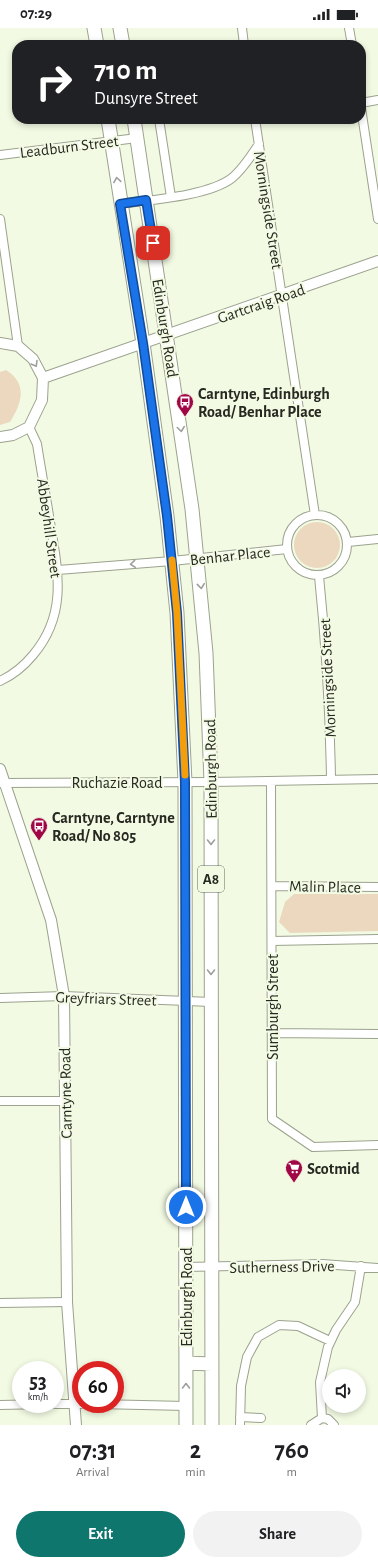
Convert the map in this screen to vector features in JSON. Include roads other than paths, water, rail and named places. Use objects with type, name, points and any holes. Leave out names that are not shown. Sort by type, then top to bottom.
[{"type":"main road","points":[[94,28],[96,40]]},
{"type":"main road","points":[[120,28],[122,40]]},
{"type":"main road","name":"Edinburgh Road","points":[[109,124],[120,204],[143,343],[172,561],[177,613],[185,782],[186,1425]]},
{"type":"main road","name":"Edinburgh Road","points":[[135,124],[167,335],[198,558],[206,653],[211,782],[212,1425]]},
{"type":"main road","points":[[186,1363],[212,1364]]},
{"type":"street","points":[[242,28],[243,40]]},
{"type":"street","points":[[349,28],[351,40]]},
{"type":"street","points":[[366,102],[378,100]]},
{"type":"street","points":[[160,124],[171,197]]},
{"type":"street","name":"Morningside Street","points":[[256,124],[315,515]]},
{"type":"street","points":[[363,124],[378,219]]},
{"type":"street","name":"Leadburn Street","points":[[0,155],[137,138]]},
{"type":"street","points":[[120,204],[171,197],[217,186],[231,179],[246,163],[259,144]]},
{"type":"street","points":[[0,220],[4,274],[18,346]]},
{"type":"street","name":"Gartcraig Road","points":[[43,378],[282,296],[378,261]]},
{"type":"street","points":[[0,343],[18,346],[33,359],[43,378],[42,400],[29,427],[13,435],[0,438]]},
{"type":"street","name":"Abbeyhill Street","points":[[0,681],[24,665],[42,644],[54,621],[58,596],[58,570],[37,444],[29,427]]},
{"type":"street","points":[[315,515],[333,519],[340,525],[348,542],[347,552],[343,561],[337,568],[329,573],[319,576],[310,575],[298,568],[290,557],[287,548],[291,530],[297,522],[306,517],[315,515]]},
{"type":"street","points":[[348,542],[378,539]]},
{"type":"street","name":"Benhar Place","points":[[58,570],[172,561],[287,548]]},
{"type":"street","name":"Morningside Street","points":[[319,576],[329,694],[331,780]]},
{"type":"street","name":"Carntyne Road","points":[[0,770],[2,782],[51,920],[64,996],[67,1302],[73,1361]]},
{"type":"street","name":"Ruchazie Road","points":[[2,782],[211,782],[378,779]]},
{"type":"street","name":"Sumburgh Street","points":[[271,781],[272,1119],[313,1147],[378,1145]]},
{"type":"street","name":"Malin Place","points":[[272,886],[378,887]]},
{"type":"street","points":[[272,941],[378,939]]},
{"type":"street","name":"Greyfriars Street","points":[[0,998],[64,996],[211,1002]]},
{"type":"street","points":[[272,1033],[378,1034]]},
{"type":"street","points":[[0,1101],[65,1101]]},
{"type":"street","name":"Sutherness Drive","points":[[186,1267],[322,1264],[378,1268]]},
{"type":"street","points":[[322,1418],[320,1382],[330,1341],[355,1302],[361,1266]]},
{"type":"street","points":[[0,1303],[67,1302]]},
{"type":"street","points":[[261,1418],[240,1421],[241,1386],[247,1357],[258,1336],[279,1325],[298,1326],[330,1341]]},
{"type":"street","points":[[0,1405],[12,1405]]},
{"type":"street","points":[[124,1405],[186,1406]]},
{"type":"street","name":"Carntyne Road","points":[[76,1425],[77,1413]]},
{"type":"street","points":[[311,1425],[322,1418],[328,1419],[334,1425]]},
{"type":"place","name":"Carntyne, Edinburgh Road/ Benhar Place","points":[[185,417]]},
{"type":"place","name":"Carntyne, Carntyne Road/ No 805","points":[[39,841]]},
{"type":"place","name":"Scotmid","points":[[294,1183]]}]
